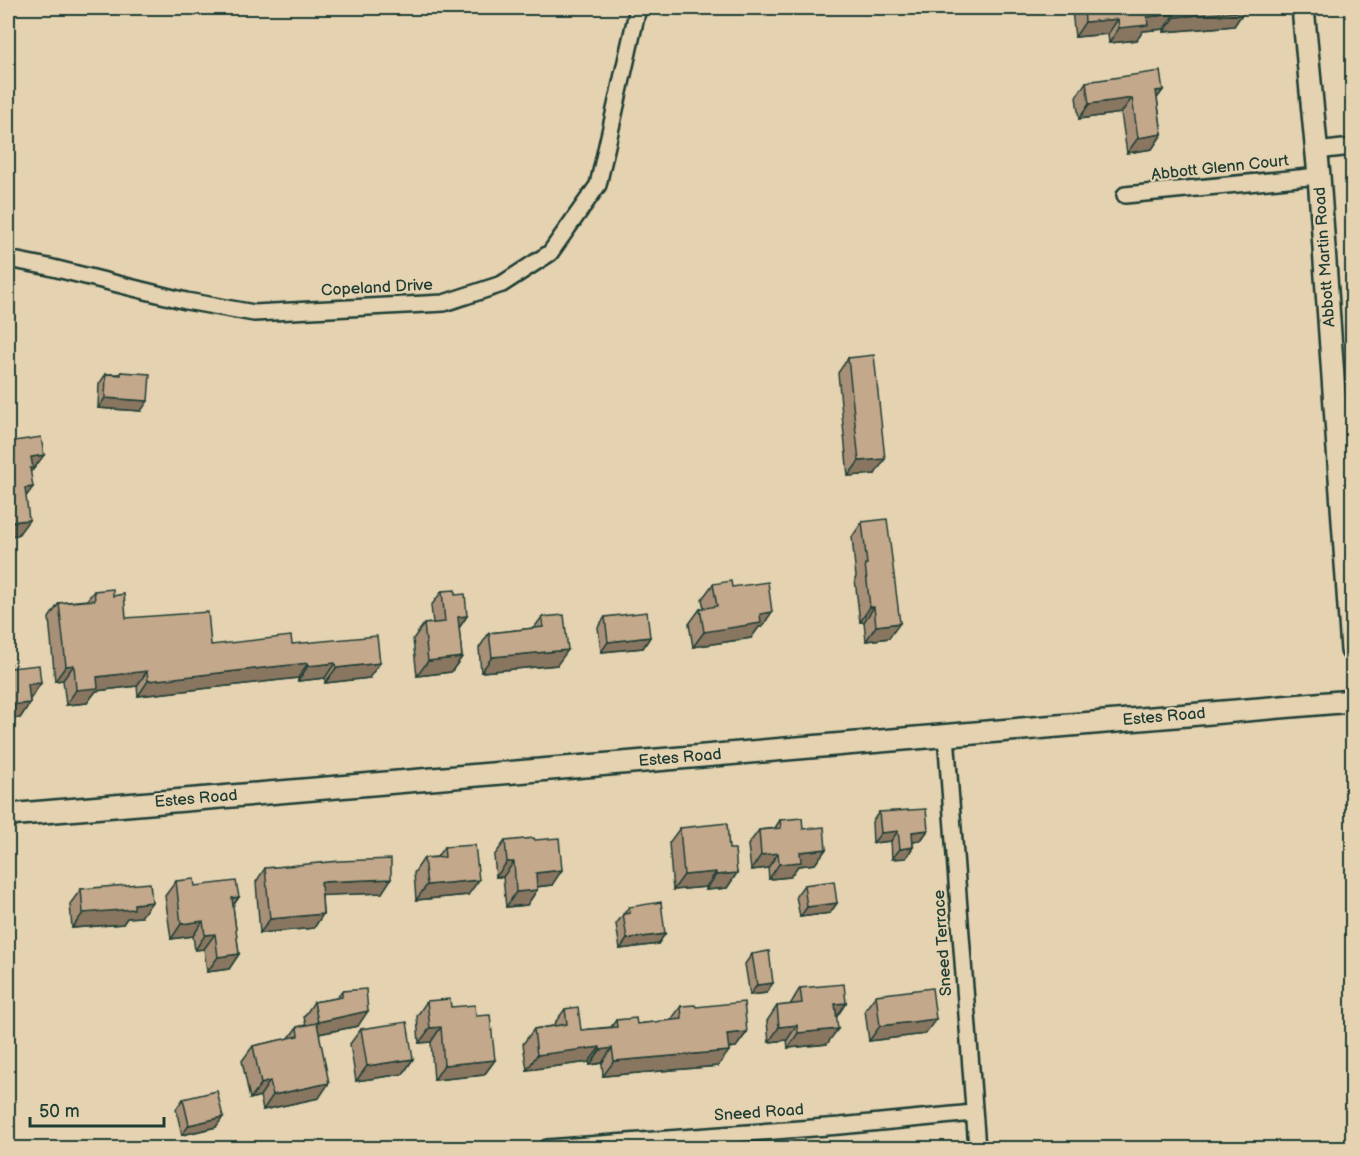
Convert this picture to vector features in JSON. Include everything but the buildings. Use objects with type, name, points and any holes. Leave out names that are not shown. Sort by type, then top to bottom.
[{"type":"main road","name":"Abbott Martin Road","points":[[1303,8],[1319,176],[1353,650]]},
{"type":"main road","name":"Estes Road","points":[[8,815],[1353,701]]},
{"type":"street","name":"Copeland Drive","points":[[8,259],[186,301],[254,313],[444,303],[502,284],[550,253],[598,185],[639,8]]},
{"type":"street","points":[[1316,150],[1353,147]]},
{"type":"street","name":"Abbott Glenn Court","points":[[1125,195],[1319,176]]},
{"type":"street","name":"Sneed Terrace","points":[[945,735],[977,1149]]},
{"type":"street","name":"Sneed Road","points":[[547,1149],[973,1113]]}]
